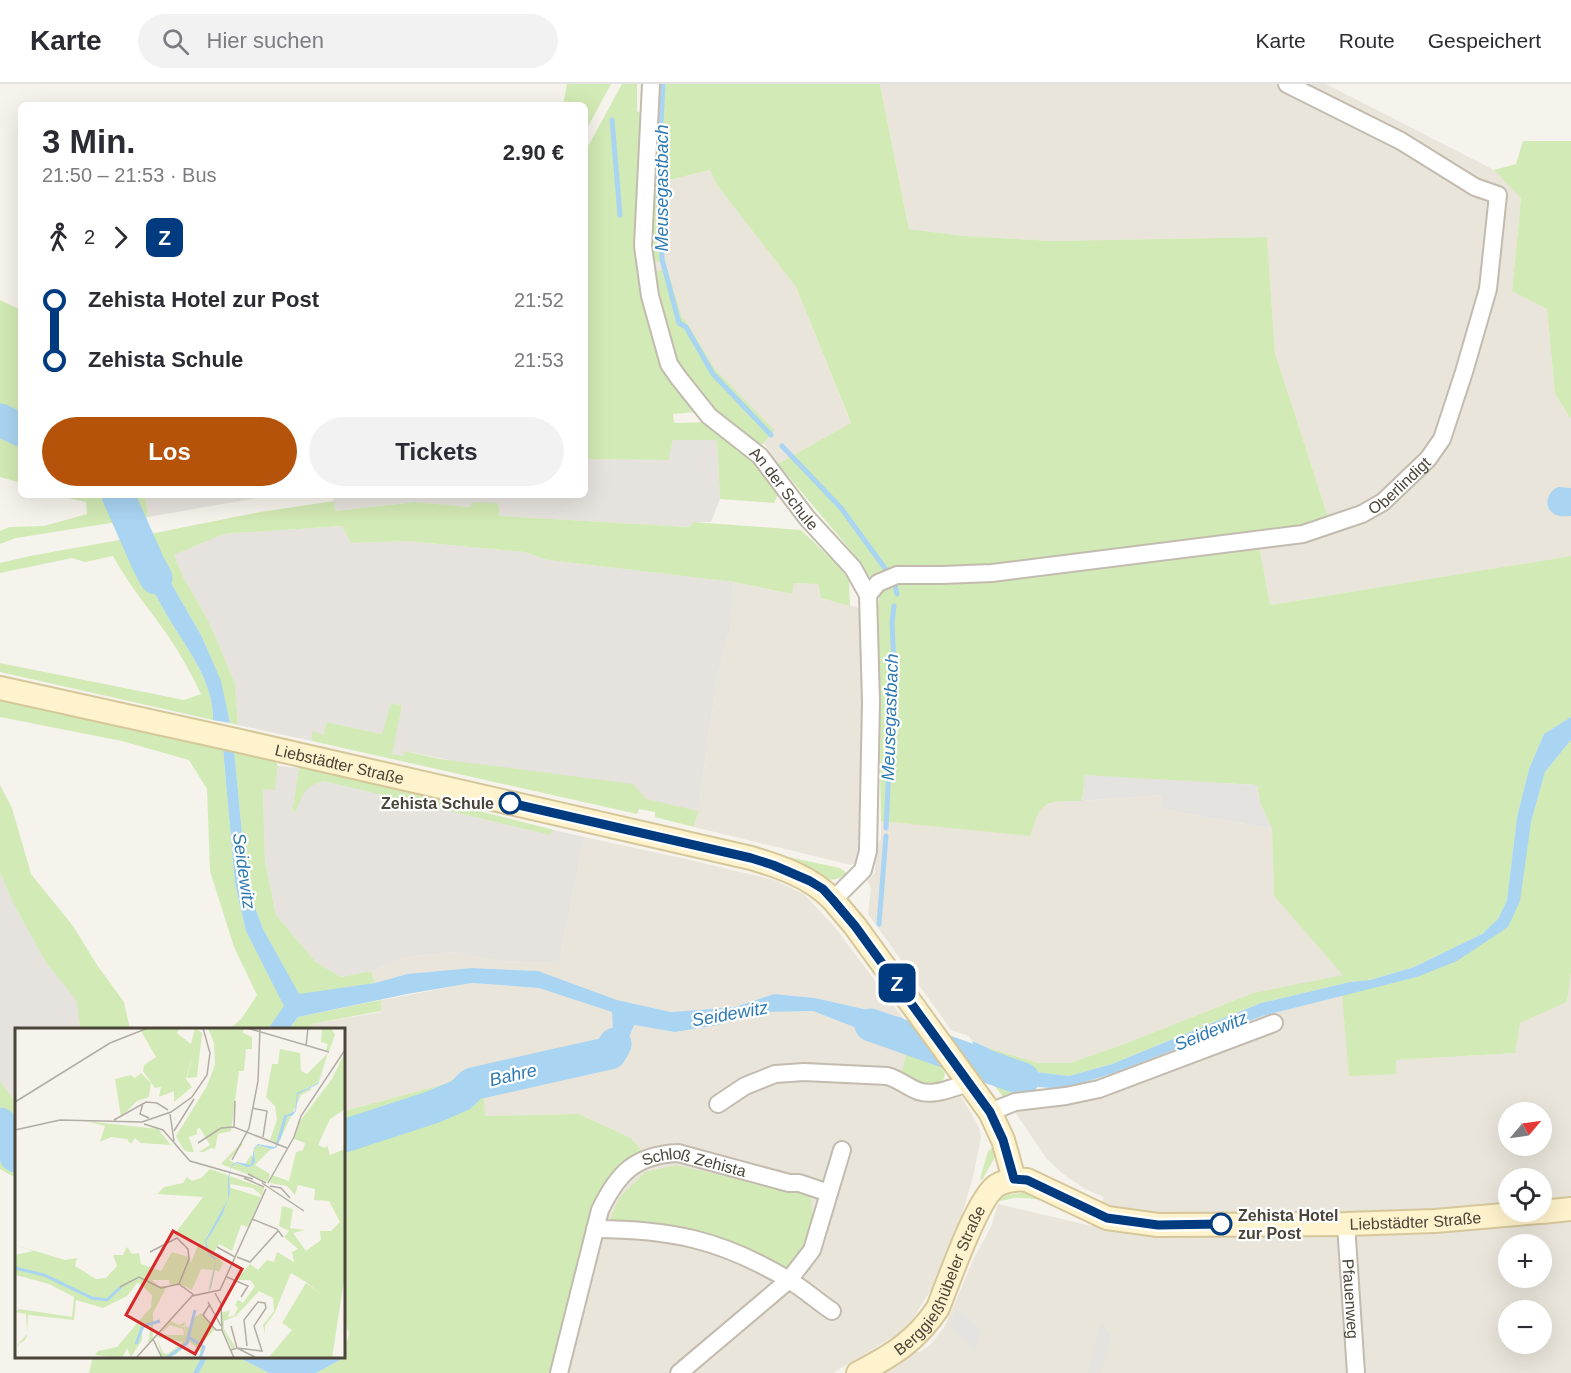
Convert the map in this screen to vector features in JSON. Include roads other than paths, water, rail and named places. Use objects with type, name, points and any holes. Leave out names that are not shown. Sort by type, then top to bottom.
[{"type":"main road","name":"Liebstädter Straße","points":[[0,688],[751,858],[810,881],[823,889],[855,926],[990,1112],[1003,1140],[1014,1179],[1027,1180],[1107,1218],[1158,1225],[1346,1224],[1435,1221],[1498,1216]]},
{"type":"main road","name":"Berggießhübeler Straße","points":[[858,1373],[906,1345],[930,1321],[938,1308],[982,1202],[996,1186],[1014,1179]]},
{"type":"main road","name":"Liebstädter Straße","points":[[1552,1211],[1571,1209]]},
{"type":"street","name":"An der Schule","points":[[651,84],[643,246],[650,296],[669,364],[710,416],[760,456],[807,518],[853,568],[868,595],[871,702],[868,851],[863,870],[833,900]]},
{"type":"street","name":"Oberlindigt","points":[[868,595],[878,583],[897,575],[992,573],[1303,534],[1362,514],[1383,502],[1428,459],[1442,439],[1488,289],[1498,195],[1475,187],[1401,141],[1287,84]]},
{"type":"street","points":[[990,1112],[1015,1102],[1066,1096],[1099,1089],[1274,1023]]},
{"type":"street","points":[[718,1104],[745,1086],[775,1074],[804,1072],[888,1076],[918,1091],[932,1093],[964,1076]]},
{"type":"street","points":[[679,1373],[789,1280],[812,1250],[842,1150]]},
{"type":"street","name":"Schloß Zehista","points":[[559,1373],[600,1210],[610,1189],[625,1170],[647,1157],[678,1153],[789,1183],[799,1182],[829,1193]]},
{"type":"street","name":"Pfauenweg","points":[[1346,1224],[1356,1373]]},
{"type":"street","points":[[595,1229],[636,1229],[691,1237],[747,1258],[789,1280],[832,1311]]},
{"type":"water","points":[[1558,487],[1571,488],[1571,516],[1558,516],[1549,508],[1549,496]]},
{"type":"water","points":[[150,534],[160,564],[201,635],[221,681],[230,723],[213,720],[209,691],[203,677],[125,539]]},
{"type":"water","points":[[1571,717],[1571,740],[1545,772],[1531,822],[1520,901],[1508,927],[1457,961],[1417,977],[1262,1016],[1111,1074],[1061,1089],[1018,1085],[988,1077],[972,1041],[988,1048],[1003,1064],[1027,1071],[1069,1076],[1112,1064],[1261,1003],[1350,982],[1370,980],[1414,967],[1482,934],[1498,919],[1507,900],[1517,817],[1529,769],[1544,734]]},
{"type":"water","points":[[223,748],[234,750],[247,885],[263,929],[299,994],[375,983],[407,974],[472,968],[538,971],[617,1000],[671,1012],[735,1007],[774,994],[815,998],[903,1018],[918,1052],[813,1011],[769,1012],[718,1025],[675,1032],[634,1025],[625,1046],[615,1057],[600,1063],[578,1067],[577,1055],[606,1047],[613,1033],[612,1012],[539,988],[472,983],[298,1017],[290,1028],[269,1028],[284,1006],[246,931],[235,884]]},
{"type":"water","points":[[240,1358],[341,1358],[316,1373],[269,1373]]},
{"type":"waterway","name":"Meusegastbach","points":[[663,84],[658,178],[662,259],[679,323],[686,327],[713,374],[771,435]]},
{"type":"waterway","points":[[612,120],[620,215]]},
{"type":"waterway","name":"Seidewitz","points":[[0,420],[18,429]]},
{"type":"waterway","name":"Meusegastbach","points":[[782,446],[841,508],[887,571]]},
{"type":"waterway","name":"Seidewitz","points":[[119,498],[156,578]]},
{"type":"waterway","name":"Meusegastbach","points":[[895,586],[897,594]]},
{"type":"waterway","name":"Meusegastbach","points":[[886,828],[894,665],[892,623],[894,606]]},
{"type":"waterway","name":"Meusegastbach","points":[[879,924],[886,836]]},
{"type":"waterway","name":"Seidewitz","points":[[871,1025],[1023,1079]]},
{"type":"waterway","name":"Bahre","points":[[345,1136],[433,1107],[461,1095],[472,1084],[610,1053],[615,1044]]},
{"type":"waterway","name":"Bahre","points":[[0,1124],[15,1154]]},
{"type":"waterway","points":[[196,1373],[204,1358]]},
{"type":"place","name":"Zehista Schule","points":[[510,803]]},
{"type":"place","name":"Zehista Hotel zur Post","points":[[1221,1224]]}]
